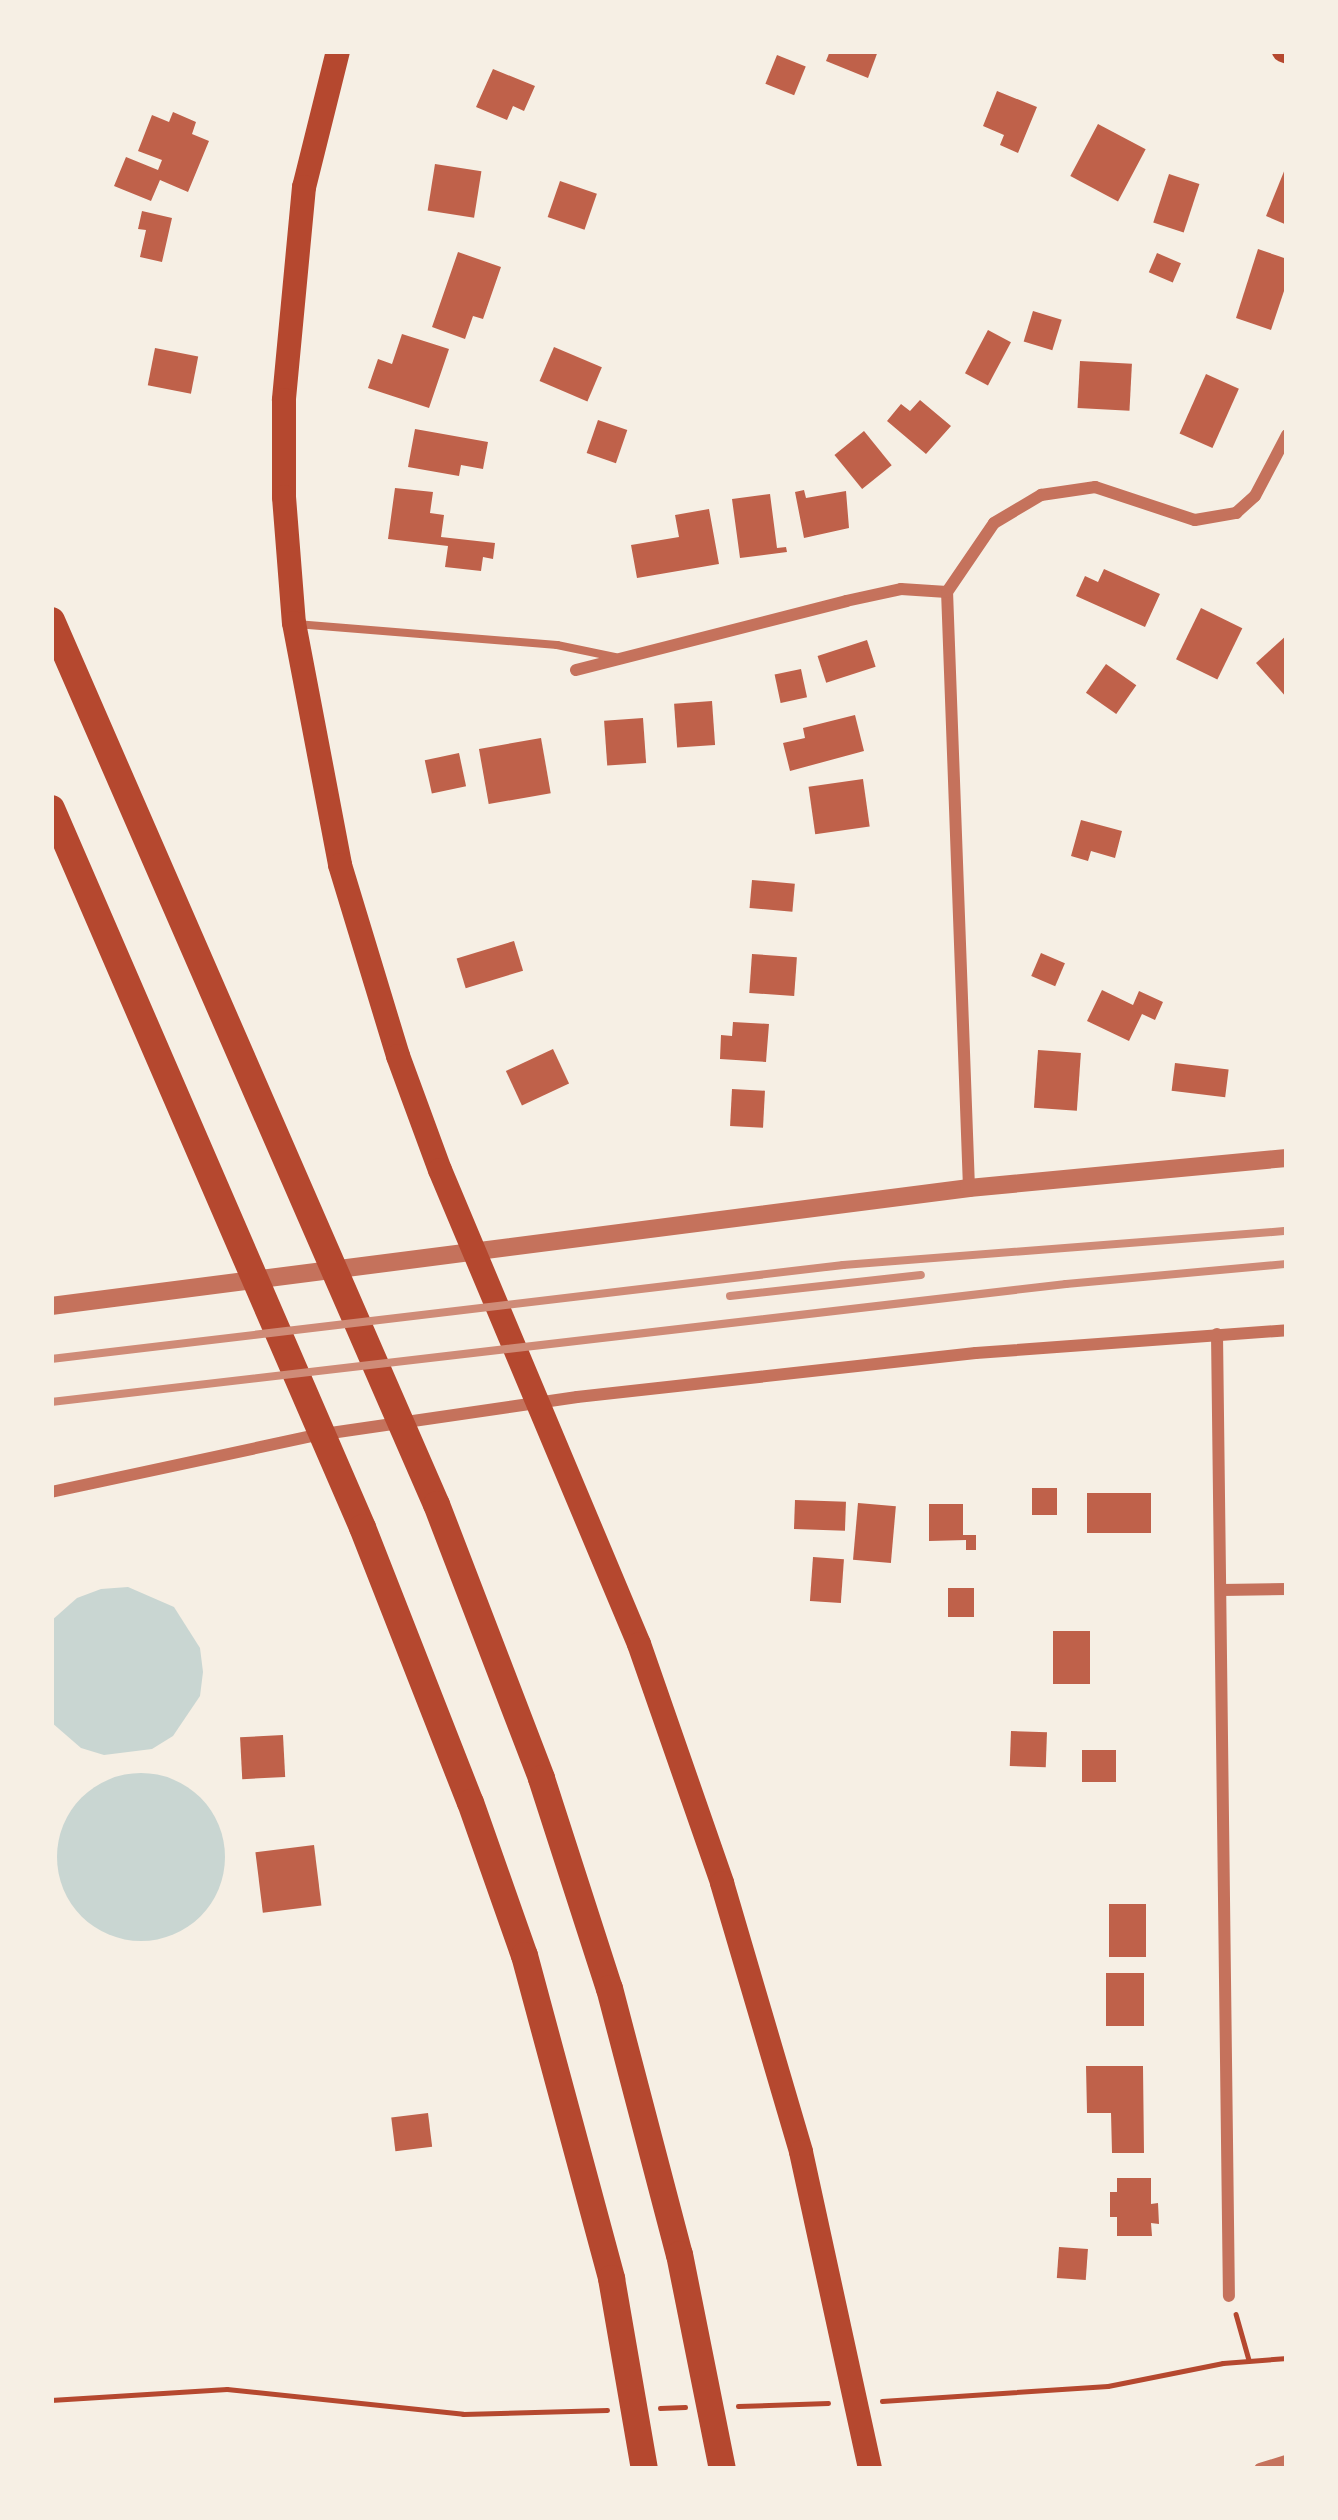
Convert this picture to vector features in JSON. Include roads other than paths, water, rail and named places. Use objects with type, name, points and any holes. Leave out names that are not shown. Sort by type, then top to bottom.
[{"type":"highway","points":[[51,620],[436,1504],[541,1778],[609,1988],[679,2254],[722,2469]]},
{"type":"highway","points":[[51,808],[353,1506],[470,1802],[524,1955],[604,2255],[644,2469]]},
{"type":"main road","points":[[338,51],[304,187],[284,400],[284,497],[294,623],[340,865],[398,1056],[440,1170],[639,1644],[722,1883],[801,2152],[870,2469]]},
{"type":"street","points":[[970,1188],[947,592],[994,523],[1054,492],[1094,487],[1195,520],[1236,513],[1255,496],[1287,435]]},
{"type":"street","points":[[576,670],[846,601],[901,590],[947,592]]},
{"type":"street","points":[[51,1306],[970,1188],[1287,1158]]},
{"type":"street","points":[[51,1492],[247,1448],[578,1397],[1287,1330]]},
{"type":"street","points":[[1216,1334],[1229,2296]]},
{"type":"street","points":[[1221,1590],[1287,1588]]},
{"type":"street","points":[[1260,2469],[1287,2461]]},
{"type":"lane","points":[[294,623],[556,644],[616,657]]},
{"type":"railway","points":[[51,1359],[843,1265],[1287,1231]]},
{"type":"railway","points":[[51,1402],[1066,1284],[1287,1264]]},
{"type":"railway","points":[[730,1296],[921,1275]]}]
